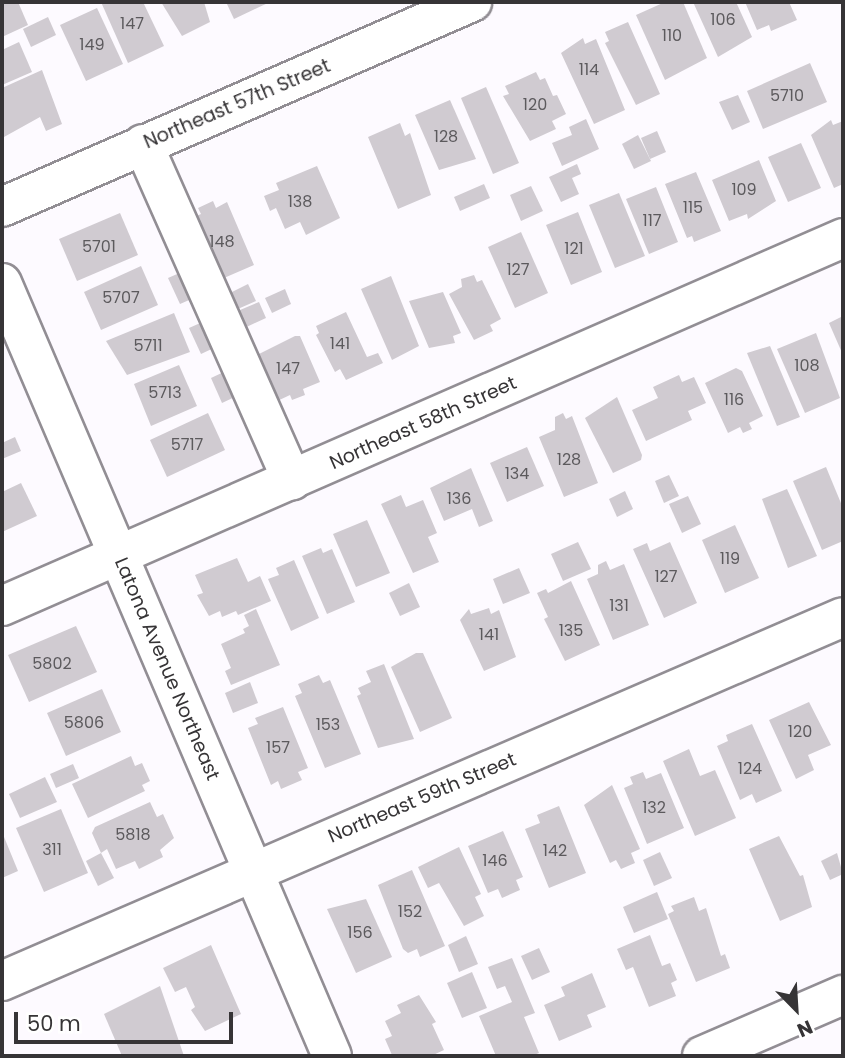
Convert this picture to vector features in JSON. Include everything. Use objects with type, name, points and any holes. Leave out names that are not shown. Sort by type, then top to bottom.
[{"type":"street","name":"Northeast 57th Street","points":[[2,207],[472,2]]},
{"type":"street","points":[[144,144],[292,481]]},
{"type":"street","name":"Northeast 58th Street","points":[[2,606],[843,238]]},
{"type":"street","name":"Latona Avenue Northeast","points":[[2,283],[332,1056]]},
{"type":"street","name":"Northeast 59th Street","points":[[2,981],[843,617]]},
{"type":"street","points":[[702,1056],[843,995]]},
{"type":"building","points":[[2,2],[18,2],[28,25],[2,37]]},
{"type":"building","points":[[101,2],[143,2],[164,46],[128,63]]},
{"type":"building","points":[[161,2],[204,2],[210,22],[182,36]]},
{"type":"building","points":[[226,2],[270,2],[234,19]]},
{"type":"building","points":[[665,2],[683,2],[707,58],[665,80],[636,15]]},
{"type":"building","points":[[693,2],[736,2],[752,37],[718,57]]},
{"type":"building","points":[[745,2],[789,2],[797,20],[771,31],[769,25],[757,30]]},
{"type":"building","points":[[97,8],[123,64],[86,81],[60,25]]},
{"type":"building","points":[[48,17],[56,35],[31,47],[23,29]]},
{"type":"building","points":[[628,22],[660,94],[636,105],[605,43],[609,41],[605,32]]},
{"type":"building","points":[[583,38],[585,44],[596,39],[625,110],[594,124],[561,53]]},
{"type":"building","points":[[19,42],[32,72],[2,85],[2,50]]},
{"type":"building","points":[[810,63],[827,102],[763,129],[747,91]]},
{"type":"building","points":[[42,70],[62,124],[46,131],[40,117],[4,137],[2,88]]},
{"type":"building","points":[[536,72],[540,80],[545,78],[553,96],[557,95],[566,114],[552,121],[556,129],[530,141],[503,96],[509,94],[505,86]]},
{"type":"building","points":[[486,87],[519,163],[493,174],[461,98]]},
{"type":"building","points":[[738,95],[750,122],[732,130],[719,102]]},
{"type":"building","points":[[450,100],[476,159],[439,170],[415,115]]},
{"type":"building","points":[[586,119],[599,149],[562,166],[552,143],[572,135],[569,127]]},
{"type":"building","points":[[831,120],[833,125],[843,121],[843,184],[834,188],[811,135]]},
{"type":"building","points":[[400,123],[405,136],[410,133],[431,195],[398,209],[368,137]]},
{"type":"building","points":[[657,131],[666,152],[650,159],[641,138]]},
{"type":"building","points":[[638,135],[651,161],[634,169],[622,144]]},
{"type":"building","points":[[801,143],[821,188],[788,202],[768,157]]},
{"type":"building","points":[[759,160],[776,201],[748,219],[747,214],[729,221],[712,180]]},
{"type":"building","points":[[577,164],[581,174],[572,178],[579,194],[561,202],[549,177]]},
{"type":"building","points":[[317,166],[340,218],[306,235],[300,222],[285,229],[276,208],[270,211],[264,196],[279,190],[276,183]]},
{"type":"building","points":[[696,172],[721,231],[694,242],[692,236],[687,238],[665,184]]},
{"type":"building","points":[[484,184],[490,198],[460,211],[454,197]]},
{"type":"building","points":[[531,186],[543,211],[521,221],[510,195]]},
{"type":"building","points":[[656,187],[678,242],[649,254],[626,199]]},
{"type":"building","points":[[619,193],[645,256],[615,268],[589,205]]},
{"type":"building","points":[[213,201],[216,208],[227,202],[254,265],[217,281],[190,219],[201,214],[198,208]]},
{"type":"building","points":[[578,212],[602,272],[571,285],[546,225]]},
{"type":"building","points":[[120,213],[138,255],[77,281],[59,239]]},
{"type":"building","points":[[521,232],[548,293],[515,308],[488,247]]},
{"type":"building","points":[[141,266],[158,305],[101,330],[84,292]]},
{"type":"building","points":[[184,271],[196,297],[180,304],[168,278]]},
{"type":"building","points":[[474,275],[477,282],[482,280],[501,319],[490,325],[493,331],[474,340],[449,294],[462,287],[461,279]]},
{"type":"building","points":[[391,276],[419,346],[392,360],[361,289]]},
{"type":"building","points":[[248,284],[256,301],[231,312],[224,296]]},
{"type":"building","points":[[285,289],[291,304],[272,313],[265,298]]},
{"type":"building","points":[[443,292],[461,333],[453,336],[455,343],[429,348],[409,301]]},
{"type":"building","points":[[259,302],[266,318],[240,330],[233,313]]},
{"type":"building","points":[[346,312],[367,357],[378,353],[383,363],[346,380],[340,369],[335,372],[316,335],[319,333],[316,326]]},
{"type":"building","points":[[174,313],[190,352],[127,375],[106,341]]},
{"type":"building","points":[[843,316],[843,355],[829,323]]},
{"type":"building","points":[[207,320],[218,346],[201,354],[189,328]]},
{"type":"building","points":[[816,333],[840,398],[805,413],[777,349]]},
{"type":"building","points":[[300,336],[320,382],[303,389],[305,395],[292,400],[290,395],[273,403],[255,356]]},
{"type":"building","points":[[770,346],[800,417],[777,426],[747,353]]},
{"type":"building","points":[[179,365],[197,406],[151,426],[134,384]]},
{"type":"building","points":[[736,368],[742,371],[763,416],[749,423],[752,429],[743,433],[740,427],[728,433],[705,383]]},
{"type":"building","points":[[228,370],[239,395],[222,403],[211,378]]},
{"type":"building","points":[[679,375],[682,382],[694,377],[706,403],[688,411],[692,420],[646,441],[632,410],[658,398],[653,387]]},
{"type":"building","points":[[617,397],[642,455],[641,460],[613,473],[585,418]]},
{"type":"building","points":[[208,413],[225,450],[167,477],[150,440]]},
{"type":"building","points":[[563,413],[566,419],[572,416],[598,483],[564,497],[539,437],[555,430],[555,417]]},
{"type":"building","points":[[15,437],[21,451],[2,459],[2,443]]},
{"type":"building","points":[[527,447],[544,486],[507,502],[490,463]]},
{"type":"building","points":[[826,467],[843,508],[843,541],[822,550],[793,481]]},
{"type":"building","points":[[471,468],[493,521],[479,527],[472,509],[444,521],[430,488]]},
{"type":"building","points":[[669,475],[679,496],[664,503],[655,481]]},
{"type":"building","points":[[21,483],[37,516],[2,532],[2,492]]},
{"type":"building","points":[[787,489],[817,556],[788,568],[762,499]]},
{"type":"building","points":[[625,491],[633,509],[617,517],[609,499]]},
{"type":"building","points":[[401,495],[406,507],[423,500],[437,533],[428,537],[439,562],[413,573],[381,504]]},
{"type":"building","points":[[688,496],[701,524],[682,533],[669,504]]},
{"type":"building","points":[[367,520],[390,573],[356,587],[333,534]]},
{"type":"building","points":[[735,525],[759,578],[725,593],[702,540]]},
{"type":"building","points":[[578,542],[591,569],[563,581],[551,554]]},
{"type":"building","points":[[670,542],[697,603],[664,618],[633,549],[647,543],[650,551]]},
{"type":"building","points":[[321,548],[323,553],[332,549],[355,602],[327,614],[302,556]]},
{"type":"building","points":[[237,558],[248,582],[260,576],[271,601],[238,615],[236,611],[222,617],[220,611],[209,616],[197,595],[203,593],[195,575]]},
{"type":"building","points":[[294,560],[319,618],[291,631],[268,579],[279,575],[276,568]]},
{"type":"building","points":[[606,561],[610,570],[624,564],[649,625],[613,640],[587,579],[598,574],[598,565]]},
{"type":"building","points":[[519,568],[530,593],[503,604],[493,579]]},
{"type":"building","points":[[571,581],[600,645],[565,661],[544,619],[548,617],[537,593],[546,589],[548,593]]},
{"type":"building","points":[[409,583],[420,607],[400,616],[389,593]]},
{"type":"building","points":[[489,608],[491,614],[499,610],[516,657],[484,671],[460,620],[469,609],[471,614]]},
{"type":"building","points":[[256,609],[280,665],[231,685],[225,671],[231,668],[221,644],[245,633],[243,629],[249,626],[244,615]]},
{"type":"building","points":[[76,626],[97,672],[29,702],[8,655]]},
{"type":"building","points":[[416,653],[423,653],[452,718],[420,732],[391,667]]},
{"type":"building","points":[[384,664],[414,739],[378,748],[357,696],[361,694],[358,688],[371,682],[366,671]]},
{"type":"building","points":[[319,675],[323,683],[330,680],[361,754],[325,768],[295,696],[302,693],[298,684]]},
{"type":"building","points":[[250,682],[258,703],[233,713],[225,693]]},
{"type":"building","points":[[102,689],[121,732],[66,756],[47,713]]},
{"type":"building","points":[[809,702],[831,745],[808,755],[814,770],[796,779],[769,720]]},
{"type":"building","points":[[283,707],[308,768],[298,772],[302,780],[281,789],[278,781],[271,785],[248,728],[258,724],[255,718]]},
{"type":"building","points":[[752,724],[782,791],[756,803],[752,794],[740,800],[717,746],[728,741],[726,735]]},
{"type":"building","points":[[689,749],[700,776],[715,770],[736,818],[695,836],[663,761]]},
{"type":"building","points":[[131,756],[135,766],[142,763],[150,781],[142,785],[145,791],[88,818],[72,784]]},
{"type":"building","points":[[73,764],[79,778],[56,788],[50,774]]},
{"type":"building","points":[[643,772],[646,779],[661,773],[684,828],[647,844],[624,788],[633,784],[630,777]]},
{"type":"building","points":[[45,777],[57,802],[20,818],[9,794]]},
{"type":"building","points":[[612,785],[640,849],[631,853],[635,863],[621,869],[616,860],[610,863],[584,805]]},
{"type":"building","points":[[150,802],[157,817],[163,814],[174,838],[160,850],[163,857],[139,869],[135,861],[116,869],[107,849],[101,853],[92,833],[95,827]]},
{"type":"building","points":[[559,806],[586,873],[549,888],[525,829],[540,823],[537,815]]},
{"type":"building","points":[[61,809],[88,873],[44,892],[16,828]]},
{"type":"building","points":[[503,831],[523,877],[516,880],[520,890],[502,898],[498,889],[488,893],[468,846]]},
{"type":"building","points":[[2,832],[18,871],[2,878]]},
{"type":"building","points":[[779,836],[800,876],[803,875],[812,907],[780,921],[749,849]]},
{"type":"building","points":[[459,847],[481,894],[475,897],[484,916],[464,926],[439,883],[428,888],[418,867]]},
{"type":"building","points":[[660,852],[672,878],[654,886],[643,860]]},
{"type":"building","points":[[101,853],[114,878],[98,886],[86,861]]},
{"type":"building","points":[[837,853],[843,874],[830,880],[821,861]]},
{"type":"building","points":[[412,870],[445,946],[420,957],[417,949],[408,953],[403,949],[378,885]]},
{"type":"building","points":[[657,892],[668,919],[634,933],[623,907]]},
{"type":"building","points":[[694,897],[699,911],[706,908],[721,956],[725,954],[730,968],[696,982],[668,914],[674,911],[671,906]]},
{"type":"building","points":[[366,899],[392,957],[356,973],[327,909]]},
{"type":"building","points":[[650,935],[662,966],[670,963],[677,980],[671,983],[676,996],[649,1007],[633,967],[626,970],[617,949]]},
{"type":"building","points":[[466,936],[478,964],[459,972],[448,945]]},
{"type":"building","points":[[211,945],[241,1014],[205,1031],[191,1010],[195,1007],[186,987],[175,992],[163,968]]},
{"type":"building","points":[[539,948],[550,972],[532,980],[521,956]]},
{"type":"building","points":[[512,958],[535,1013],[524,1017],[539,1053],[531,1056],[496,1056],[479,1016],[512,1002],[505,986],[497,989],[488,967]]},
{"type":"building","points":[[472,972],[487,1008],[462,1018],[447,983]]},
{"type":"building","points":[[592,973],[606,1007],[587,1015],[592,1027],[559,1041],[544,1005],[565,996],[561,987]]},
{"type":"building","points":[[160,986],[184,1056],[122,1056],[104,1014]]},
{"type":"building","points":[[419,995],[436,1022],[432,1024],[444,1050],[431,1056],[392,1055],[385,1039],[392,1036],[385,1021],[401,1013],[397,1005]]}]
